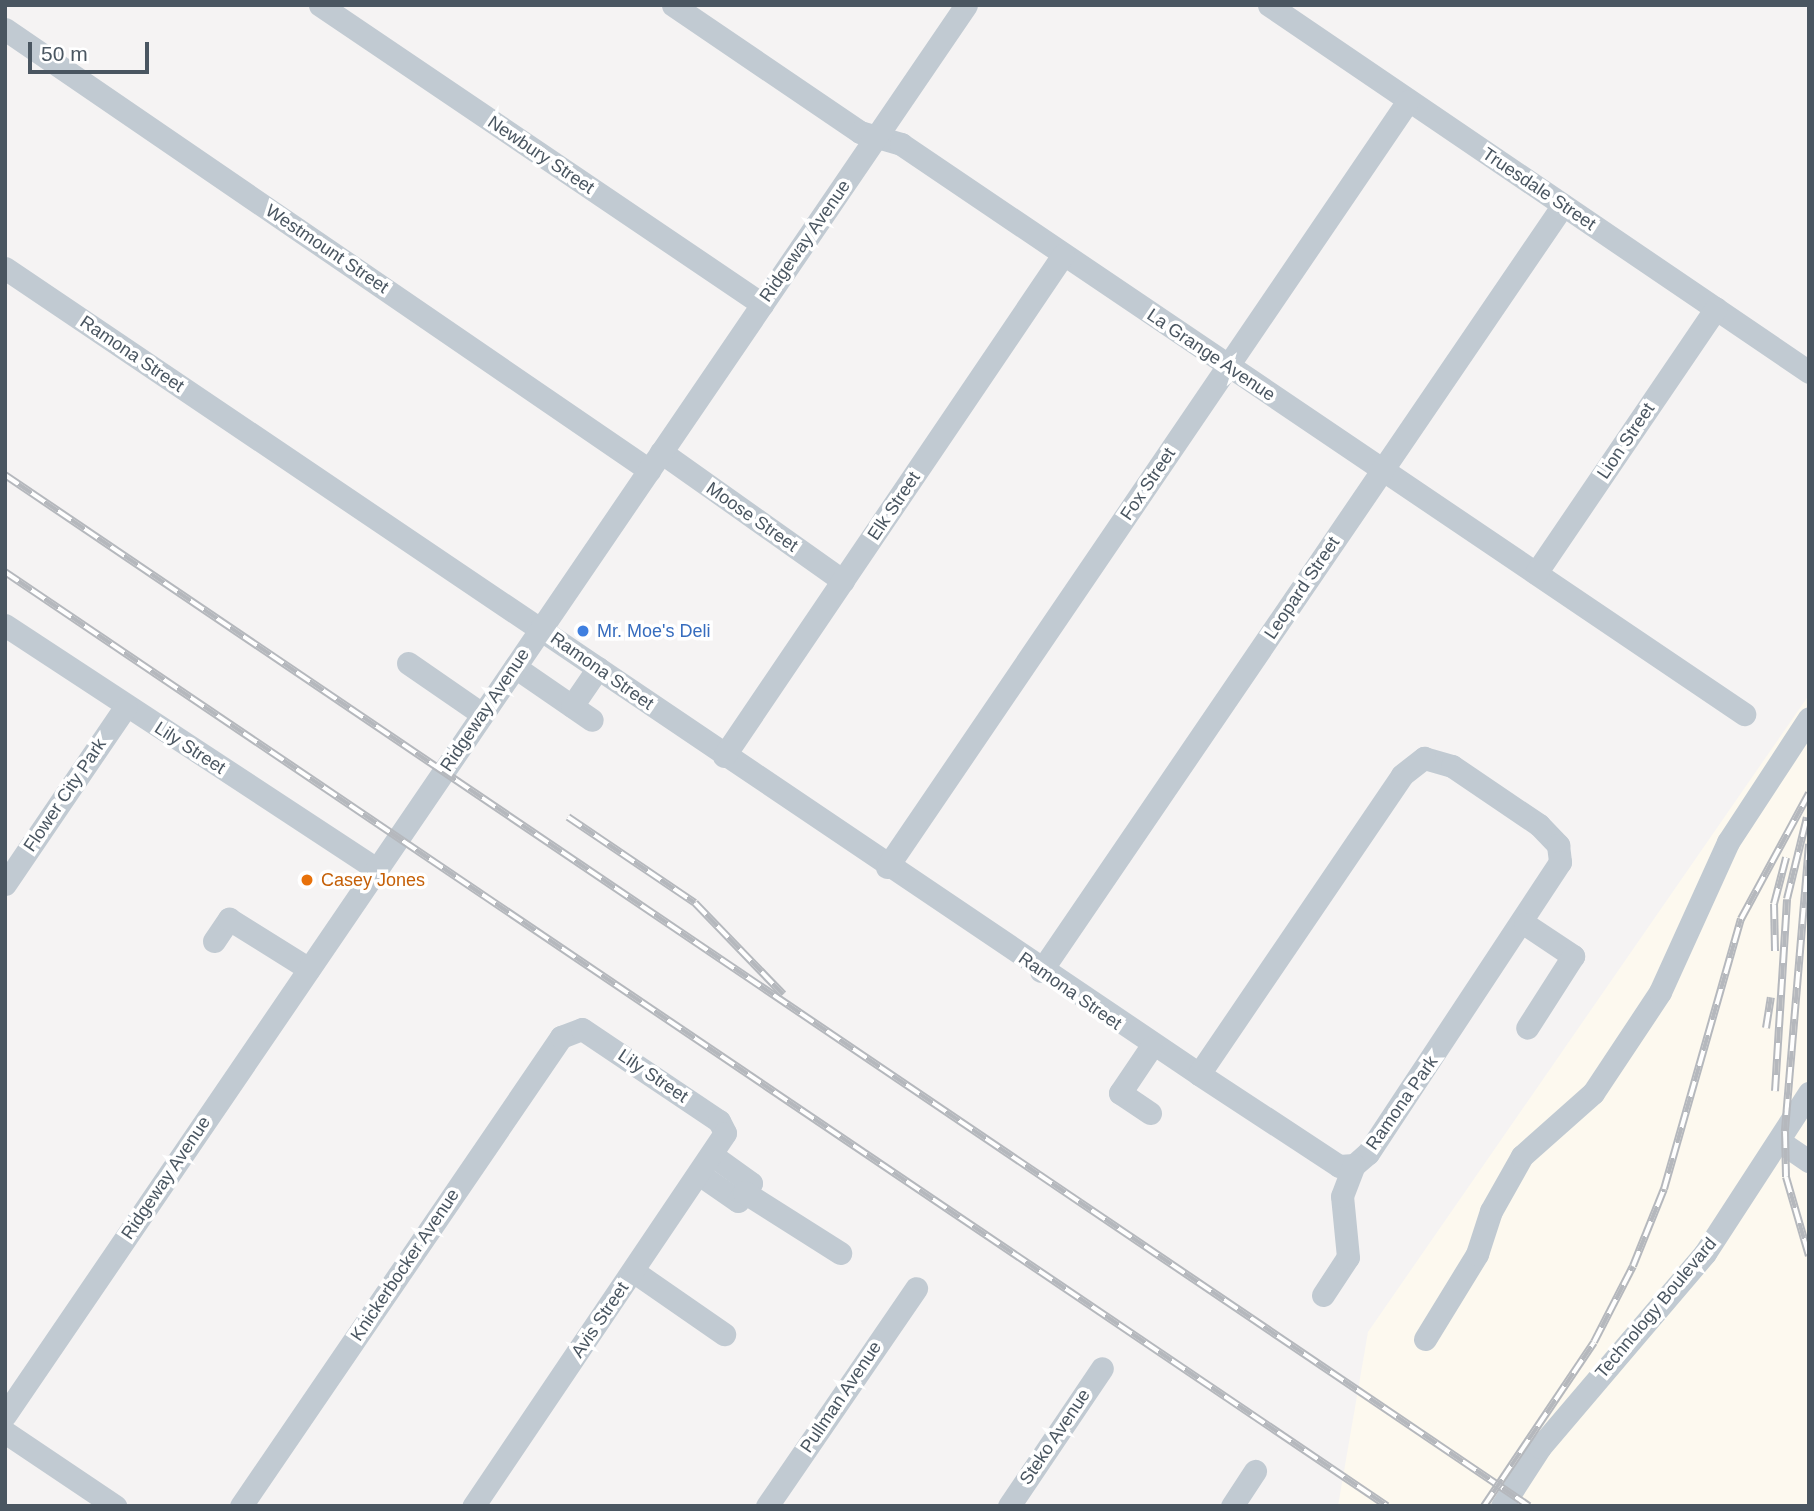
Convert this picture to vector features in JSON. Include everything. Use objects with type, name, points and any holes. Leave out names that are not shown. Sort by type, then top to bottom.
[{"type":"street","name":"Newbury Street","points":[[320,5],[762,304]]},
{"type":"street","name":"La Grange Avenue","points":[[673,5],[877,137],[901,144],[1744,714]]},
{"type":"street","name":"Ridgeway Avenue","points":[[5,1415],[966,5]]},
{"type":"street","name":"Truesdale Street","points":[[1277,7],[1408,101],[1809,372]]},
{"type":"street","name":"Westmount Street","points":[[5,29],[655,461]]},
{"type":"street","name":"Fox Street","points":[[887,867],[1408,101]]},
{"type":"street","name":"Leopard Street","points":[[1041,971],[1563,205]]},
{"type":"street","name":"Elk Street","points":[[724,756],[1063,255]]},
{"type":"street","name":"Ramona Street","points":[[5,268],[541,628],[1151,1047],[1199,1074]]},
{"type":"street","name":"Lion Street","points":[[1536,573],[1716,308]]},
{"type":"street","name":"Moose Street","points":[[655,461],[843,581]]},
{"type":"street","name":"Lily Street","points":[[5,625],[377,869]]},
{"type":"street","points":[[408,663],[482,714]]},
{"type":"street","points":[[515,667],[592,720]]},
{"type":"street","points":[[572,706],[598,668]]},
{"type":"street","name":"Flower City Park","points":[[5,884],[126,706]]},
{"type":"street","points":[[1425,1339],[1477,1254],[1491,1211],[1522,1156],[1592,1093],[1660,992],[1728,842],[1809,718]]},
{"type":"street","name":"Ramona Park","points":[[1433,758],[1452,766],[1553,837],[1560,862],[1525,923],[1354,1165],[1333,1164],[1199,1074],[1416,762],[1433,758]]},
{"type":"street","points":[[214,941],[229,919],[309,969]]},
{"type":"street","points":[[1525,923],[1573,956],[1527,1028]]},
{"type":"street","name":"Lily Street","points":[[574,1028],[587,1031],[719,1121],[724,1133]]},
{"type":"street","name":"Knickerbocker Avenue","points":[[241,1506],[561,1037],[574,1028]]},
{"type":"street","points":[[1150,1113],[1120,1093],[1151,1047]]},
{"type":"street","name":"Technology Boulevard","points":[[1502,1506],[1540,1447],[1705,1253],[1809,1093]]},
{"type":"street","name":"Avis Street","points":[[473,1506],[706,1165],[724,1133]]},
{"type":"street","points":[[1779,1141],[1809,1161]]},
{"type":"street","points":[[706,1165],[738,1201],[744,1192],[840,1254]]},
{"type":"street","points":[[1323,1295],[1348,1258],[1342,1196],[1354,1165]]},
{"type":"street","points":[[633,1271],[724,1334]]},
{"type":"street","name":"Pullman Avenue","points":[[767,1506],[916,1288]]},
{"type":"street","name":"Steko Avenue","points":[[1009,1506],[1102,1368]]},
{"type":"street","points":[[5,1432],[115,1506]]},
{"type":"street","points":[[1232,1506],[1255,1471]]},
{"type":"shaded area","points":[[1809,695],[1809,1506],[1338,1506],[1368,1332]]},
{"type":"railway","points":[[5,475],[1529,1506]]},
{"type":"railway","points":[[5,572],[1387,1506]]},
{"type":"railway","points":[[1484,1506],[1594,1342],[1633,1266],[1664,1189],[1741,919],[1809,793]]},
{"type":"railway","points":[[568,817],[695,903],[783,994]]},
{"type":"railway","points":[[1775,1091],[1787,899],[1807,817]]},
{"type":"railway","points":[[1809,844],[1785,1132],[1786,1177],[1809,1256]]},
{"type":"railway","points":[[1775,951],[1774,904],[1786,858]]},
{"type":"railway","points":[[1766,1028],[1771,997]]},
{"type":"place","name":"Mr. Moe's Deli","points":[[583,631]]},
{"type":"place","name":"Casey Jones","points":[[307,880]]}]
